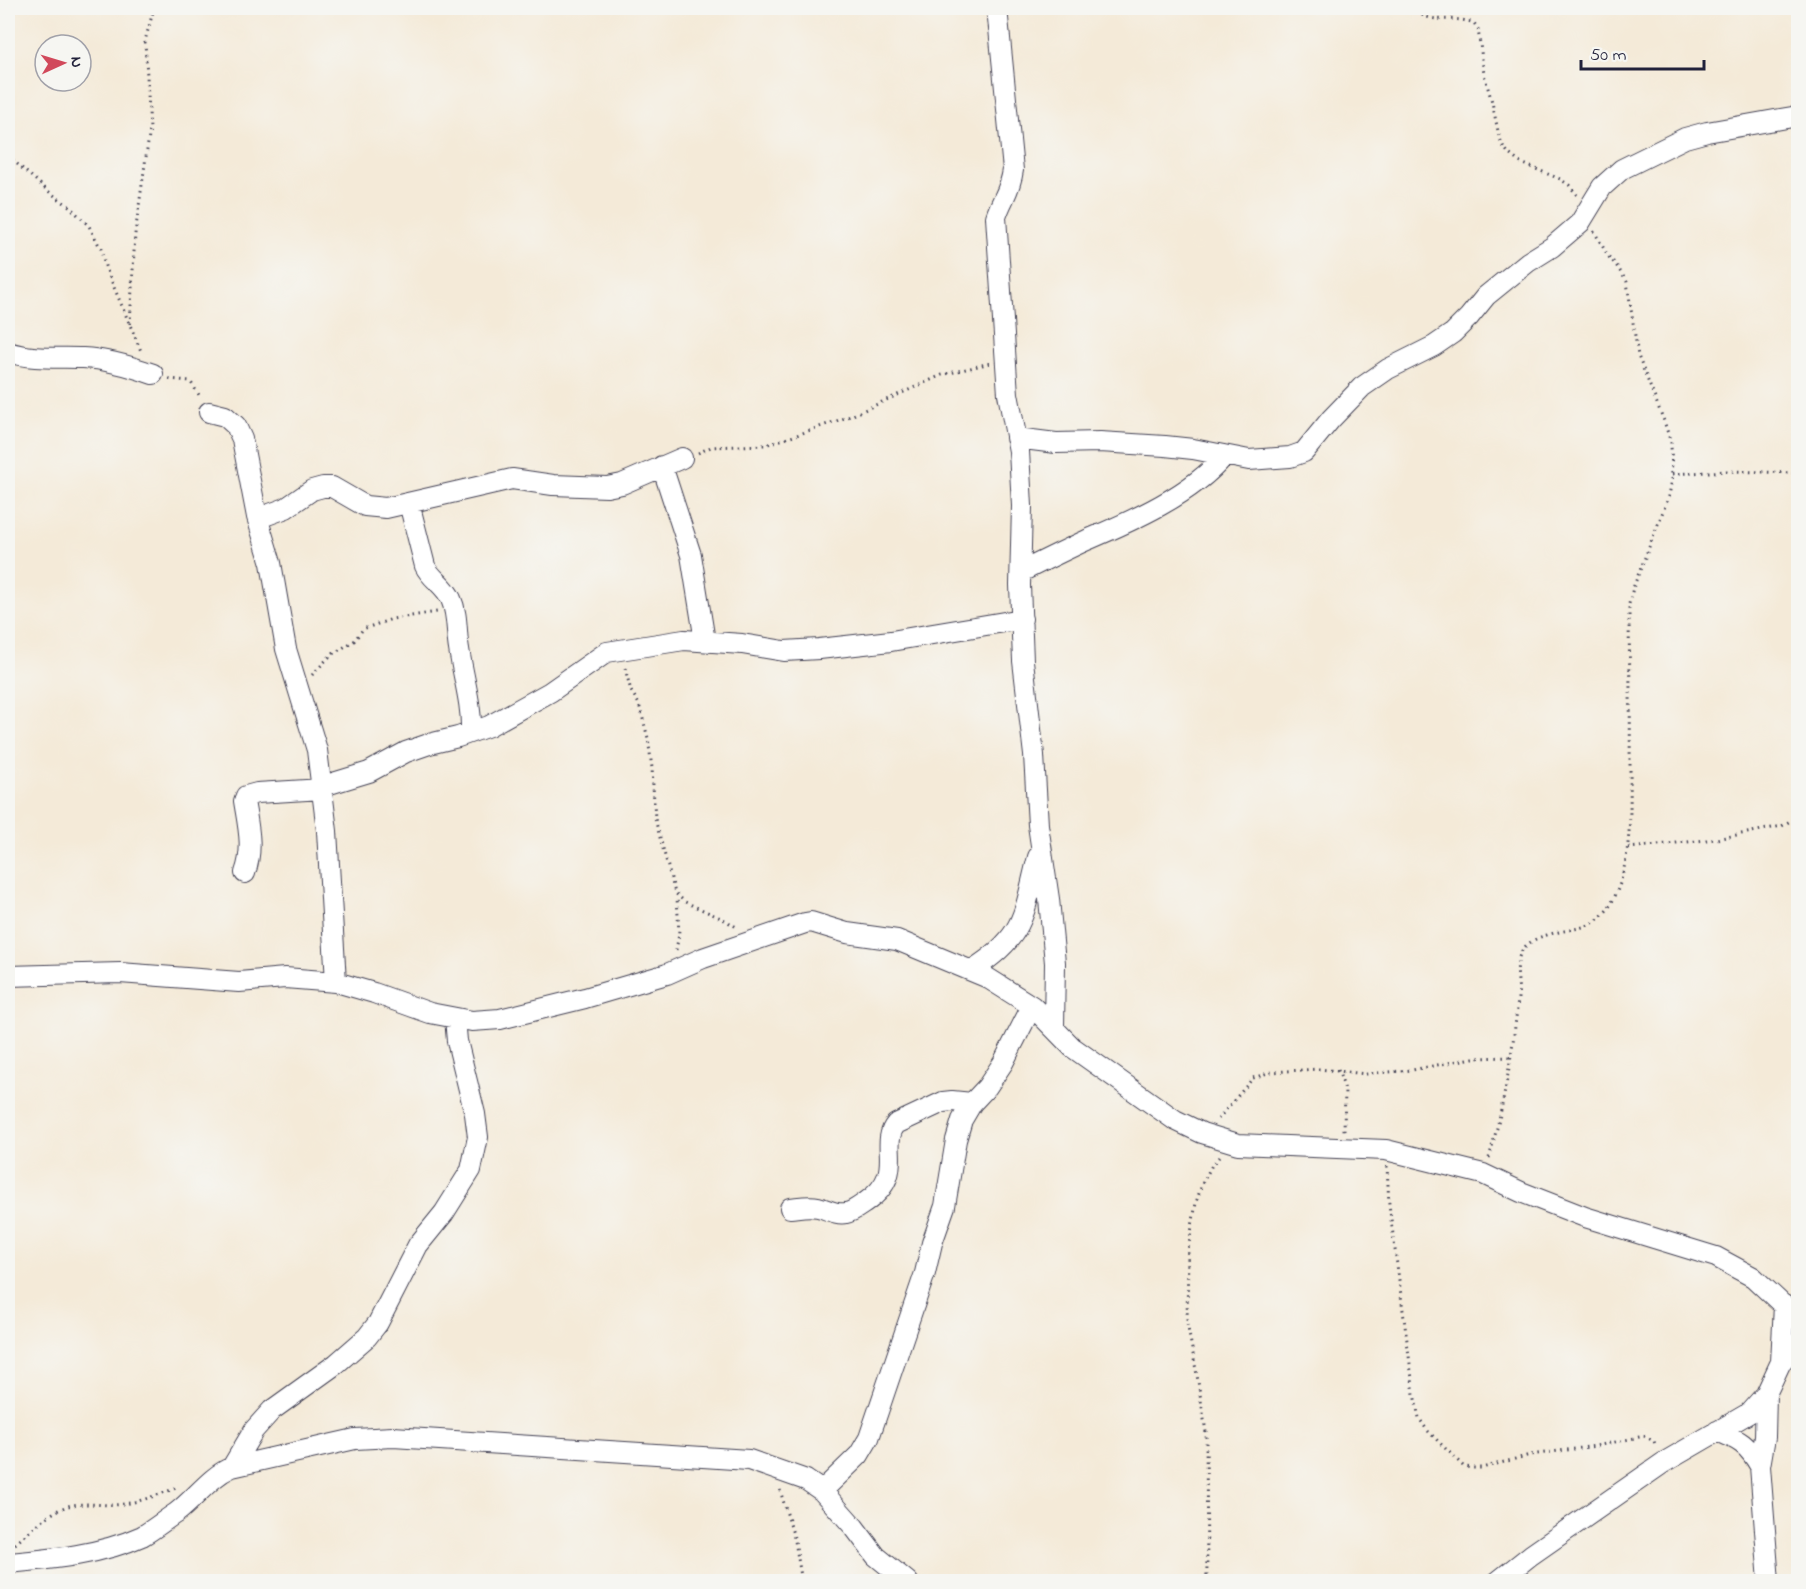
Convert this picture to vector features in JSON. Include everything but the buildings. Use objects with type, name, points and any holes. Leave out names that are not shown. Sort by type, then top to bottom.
[{"type":"street","points":[[997,8],[1013,170],[1011,185],[999,205],[996,217],[1008,394],[1016,438],[1022,506],[1023,661],[1055,963],[1054,1027]]},
{"type":"street","points":[[1016,438],[1056,443],[1100,442],[1193,448],[1250,460],[1290,457],[1304,452],[1331,419],[1362,387],[1388,369],[1434,346],[1453,333],[1486,296],[1580,223],[1602,187],[1622,169],[1685,138],[1798,116]]},
{"type":"street","points":[[8,352],[43,359],[86,358],[117,363],[153,374]]},
{"type":"street","points":[[209,412],[225,416],[236,426],[244,446],[257,517],[271,563],[286,649],[317,750],[323,788],[336,982]]},
{"type":"street","points":[[1021,572],[1087,540],[1115,530],[1165,503],[1214,469],[1224,456]]},
{"type":"street","points":[[257,517],[267,516],[286,508],[312,490],[323,487],[332,487],[365,506],[386,508],[512,480],[553,485],[607,487],[622,484],[682,458]]},
{"type":"street","points":[[662,466],[691,555],[705,641]]},
{"type":"street","points":[[409,503],[425,566],[429,574],[445,588],[454,611],[462,669],[471,709],[471,732]]},
{"type":"street","points":[[245,873],[249,861],[250,839],[244,801],[246,796],[257,793],[323,788],[369,772],[406,752],[489,726],[530,705],[607,652],[684,640],[741,644],[784,651],[819,649],[891,641],[1022,619]]},
{"type":"street","points":[[972,970],[1004,947],[1022,920],[1041,845]]},
{"type":"street","points":[[8,976],[120,973],[239,982],[285,978],[336,982],[430,1013],[472,1021],[500,1018],[585,998],[667,974],[703,958],[811,922],[847,933],[897,940],[972,970],[1032,1006],[1062,1037],[1082,1053],[1175,1120],[1202,1133],[1238,1143],[1386,1150],[1483,1174],[1521,1192],[1585,1217],[1716,1257],[1753,1277],[1798,1319]]},
{"type":"street","points":[[822,1491],[859,1455],[869,1438],[925,1273],[947,1197],[956,1140],[962,1120],[972,1103],[987,1087],[1003,1063],[1032,1006]]},
{"type":"street","points":[[232,1467],[254,1430],[272,1410],[336,1364],[367,1337],[378,1323],[418,1245],[444,1214],[471,1170],[478,1137],[455,1018]]},
{"type":"street","points":[[790,1208],[808,1206],[837,1213],[848,1213],[876,1196],[887,1180],[891,1166],[890,1136],[896,1124],[943,1102],[972,1103]]},
{"type":"street","points":[[1781,1362],[1784,1305]]},
{"type":"street","points":[[1497,1581],[1663,1462],[1749,1413],[1766,1394],[1781,1362],[1798,1342]]},
{"type":"street","points":[[1766,1394],[1765,1437],[1760,1466],[1769,1581]]},
{"type":"street","points":[[1717,1431],[1737,1439],[1751,1450],[1760,1466]]},
{"type":"street","points":[[8,1563],[73,1556],[118,1545],[144,1535],[178,1511],[218,1473],[232,1467],[356,1439],[393,1437],[748,1460],[806,1480],[822,1491],[876,1556],[908,1581]]},
{"type":"path","points":[[130,326],[135,234],[150,129],[145,41],[154,8]]},
{"type":"path","points":[[1412,8],[1429,19],[1456,19],[1474,23],[1478,29],[1486,81],[1503,146],[1520,162],[1560,178],[1577,194],[1608,256],[1627,282],[1638,356],[1659,406],[1671,443],[1672,474],[1669,496],[1633,588],[1629,604],[1631,796],[1628,848],[1615,896],[1598,920],[1587,926],[1548,935],[1532,942],[1521,952],[1517,966],[1519,994],[1512,1057],[1492,1150],[1483,1174]]},
{"type":"path","points":[[8,156],[69,206],[89,226],[99,242],[105,266],[142,355],[153,374],[175,380],[190,381],[209,412]]},
{"type":"path","points":[[682,458],[711,447],[765,445],[794,436],[853,415],[942,375],[1006,357]]},
{"type":"path","points":[[1672,474],[1727,471],[1798,473]]},
{"type":"path","points":[[297,687],[331,655],[354,641],[363,628],[392,619],[454,611]]},
{"type":"path","points":[[619,649],[624,658],[630,685],[639,704],[648,738],[655,819],[665,861],[677,896],[679,934],[672,966],[667,974]]},
{"type":"path","points":[[1628,848],[1762,831],[1782,826],[1798,816]]},
{"type":"path","points":[[677,896],[760,938]]},
{"type":"path","points":[[1202,1133],[1223,1114],[1253,1078],[1271,1072],[1319,1069],[1366,1074],[1421,1068],[1473,1058],[1512,1057]]},
{"type":"path","points":[[1338,1070],[1345,1090],[1344,1131]]},
{"type":"path","points":[[1207,1581],[1206,1432],[1187,1323],[1188,1250],[1196,1203],[1202,1184],[1212,1165],[1222,1154],[1238,1143]]},
{"type":"path","points":[[1386,1150],[1389,1204],[1414,1394],[1419,1418],[1427,1430],[1463,1466],[1471,1468],[1482,1468],[1530,1455],[1596,1446],[1644,1436],[1654,1441],[1663,1462]]},
{"type":"path","points":[[772,1468],[788,1511],[802,1581]]},
{"type":"path","points":[[8,1550],[53,1513],[71,1506],[97,1503],[115,1505],[180,1487]]}]
